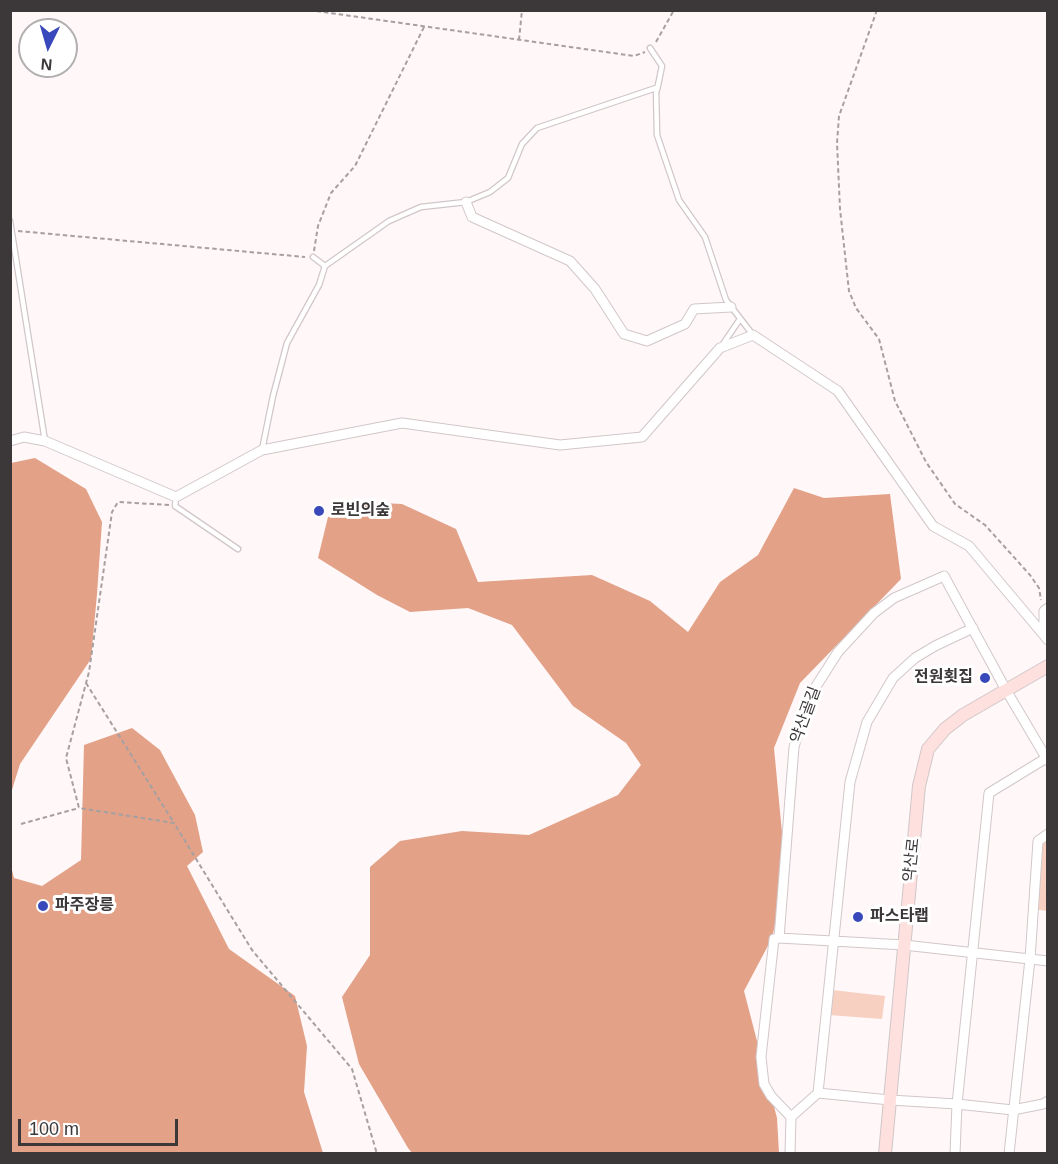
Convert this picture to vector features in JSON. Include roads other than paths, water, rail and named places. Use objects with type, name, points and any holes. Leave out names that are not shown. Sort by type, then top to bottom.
[{"type":"street","points":[[466,202],[472,217],[570,261],[596,289],[624,334],[647,341],[685,324],[694,309],[731,308]]},
{"type":"street","points":[[10,441],[24,437],[45,441],[176,501],[262,450],[402,423],[560,445],[642,437],[720,348],[753,335],[838,391],[933,526],[969,546],[1046,637]]},
{"type":"street","name":"약산골길","points":[[791,1117],[771,1096],[764,1084],[761,1057],[774,939],[779,938],[794,747],[815,688],[825,671],[855,632],[874,613],[894,598],[944,576],[1006,690],[1047,758]]},
{"type":"street","points":[[1046,610],[1046,637]]},
{"type":"street","points":[[790,1154],[791,1117],[818,1093],[850,782],[867,722],[893,678],[915,658],[973,628]]},
{"type":"street","name":"약산로","points":[[885,1154],[919,786],[928,749],[945,729],[963,715],[1047,666]]},
{"type":"street","points":[[954,1154],[957,1104],[989,794],[1047,758]]},
{"type":"street","points":[[1009,1154],[1030,959],[1038,841],[1047,834]]},
{"type":"street","points":[[779,938],[904,945],[1047,960]]},
{"type":"street","points":[[818,1093],[1013,1110],[1043,1104],[1047,1101]]},
{"type":"lane","points":[[650,48],[662,66],[656,93]]},
{"type":"lane","points":[[262,450],[287,343],[319,285],[325,266],[388,221],[421,207],[466,202],[490,192],[508,178],[522,144],[537,128],[656,88],[657,135],[679,200],[705,237],[726,300],[753,335]]},
{"type":"lane","points":[[10,221],[45,441]]},
{"type":"lane","points":[[313,257],[325,266]]},
{"type":"lane","points":[[720,348],[740,319]]},
{"type":"lane","points":[[176,501],[238,549]]},
{"type":"place","name":"로빈의숲","points":[[319,511]]},
{"type":"place","name":"전원횟집","points":[[985,678]]},
{"type":"place","name":"파주장릉","points":[[43,906]]},
{"type":"place","name":"파스타랩","points":[[858,917]]}]
